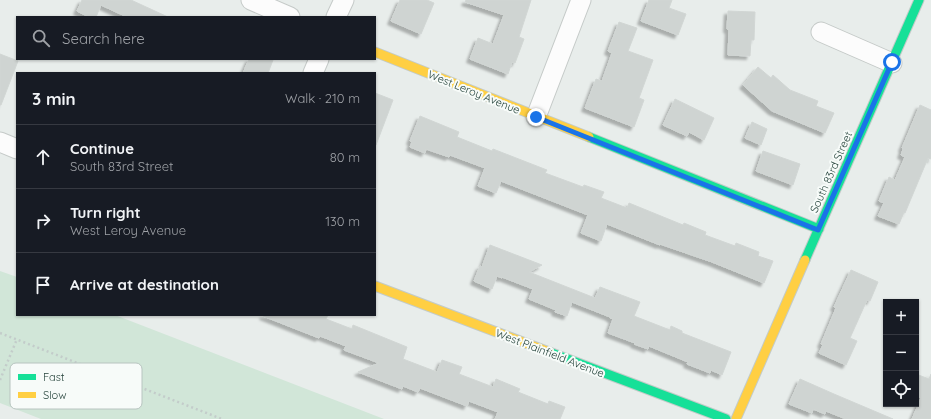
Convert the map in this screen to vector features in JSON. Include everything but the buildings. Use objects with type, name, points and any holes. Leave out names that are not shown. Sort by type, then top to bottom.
[{"type":"street","points":[[252,0],[288,16]]},
{"type":"street","points":[[336,16],[344,0]]},
{"type":"street","points":[[536,117],[581,0]]},
{"type":"street","name":"South 83rd Street","points":[[736,419],[919,0]]},
{"type":"street","points":[[821,32],[892,62]]},
{"type":"street","name":"West Leroy Avenue","points":[[376,52],[818,230]]},
{"type":"street","points":[[313,72],[319,60]]},
{"type":"street","points":[[0,142],[16,149]]},
{"type":"street","name":"West Plainfield Avenue","points":[[376,286],[726,419]]},
{"type":"path","points":[[0,333],[78,363]]},
{"type":"path","points":[[0,380],[17,339]]},
{"type":"path","points":[[142,388],[222,419]]},
{"type":"green space","points":[[0,271],[16,277],[16,316],[118,316],[384,419],[41,419],[15,409],[142,409],[142,363],[10,363],[10,407],[0,403]]},
{"type":"traffic: fast","points":[[805,260],[919,0]]},
{"type":"traffic: fast","points":[[589,137],[819,229]]},
{"type":"traffic: fast","points":[[549,352],[726,419]]},
{"type":"traffic: slow","points":[[376,52],[589,137]]},
{"type":"traffic: slow","points":[[736,419],[805,260]]},
{"type":"traffic: slow","points":[[376,286],[549,352]]},
{"type":"route","points":[[536,117],[818,230],[892,62]]}]
